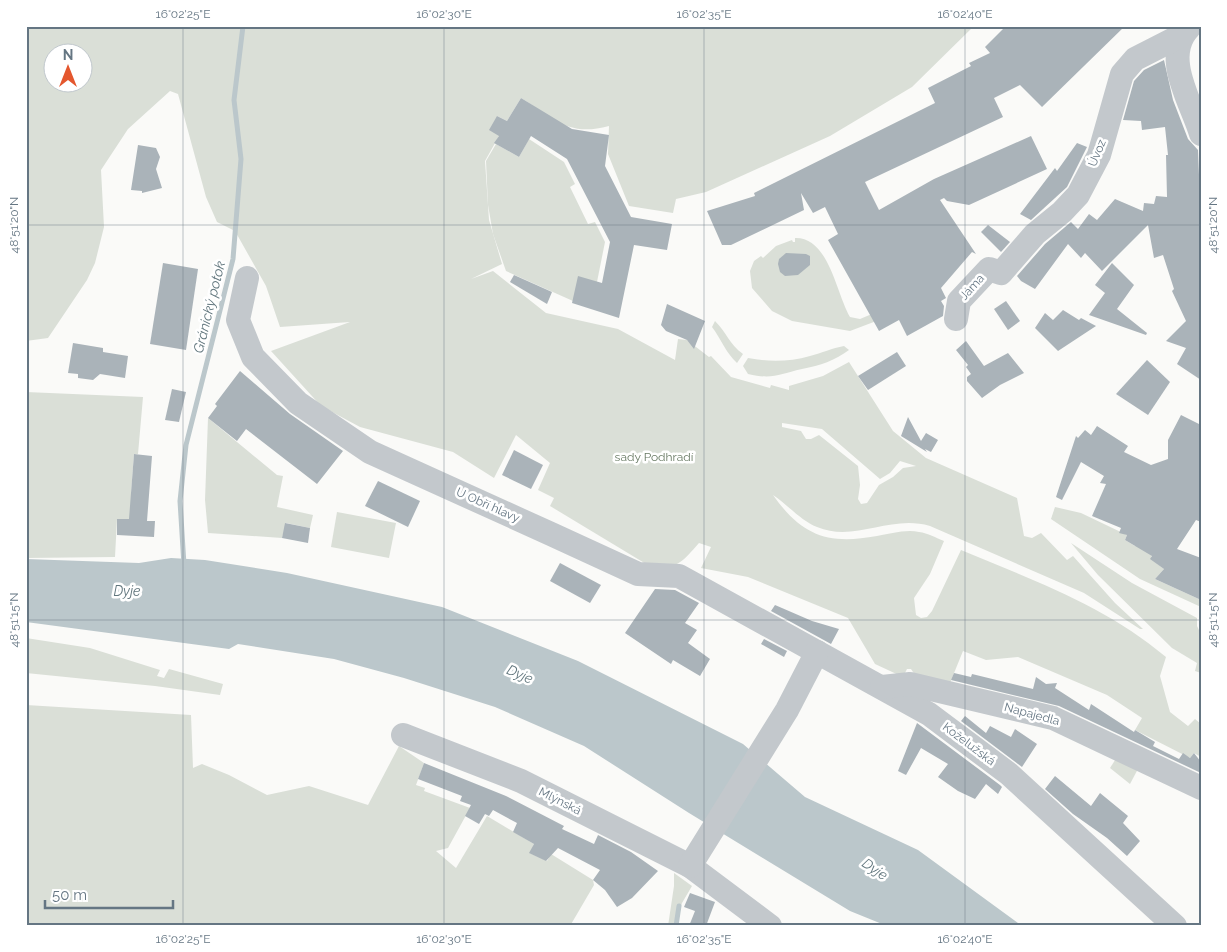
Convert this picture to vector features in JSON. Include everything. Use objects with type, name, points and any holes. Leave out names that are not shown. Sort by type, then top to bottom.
[{"type":"street","points":[[1187,31],[1177,54],[1185,89],[1200,127]]},
{"type":"street","name":"Úvoz","points":[[1001,273],[1035,234],[1078,196],[1099,154],[1122,74],[1135,59],[1187,31]]},
{"type":"street","name":"Jáma","points":[[956,319],[958,302],[989,269],[1001,273]]},
{"type":"street","name":"U Obří hlavy","points":[[247,278],[238,320],[253,357],[298,403],[370,452],[638,574],[679,576],[818,652]]},
{"type":"street","points":[[696,857],[787,710],[818,652]]},
{"type":"street","name":"Koželužská","points":[[818,652],[929,714],[1009,774],[1176,926]]},
{"type":"street","name":"Napajedla","points":[[882,687],[910,684],[1054,718],[1201,788]]},
{"type":"street","name":"Mlýnská","points":[[402,735],[521,781],[696,857],[751,911],[770,926]]},
{"type":"green space","name":"sady Podhradí","points":[[26,26],[974,26],[912,87],[830,136],[706,192],[676,199],[673,213],[629,206],[608,154],[609,126],[595,129],[572,128],[553,119],[521,98],[507,121],[497,116],[499,136],[485,161],[489,220],[502,264],[471,279],[493,271],[546,313],[618,329],[675,360],[678,339],[687,340],[709,357],[711,356],[731,377],[770,388],[771,385],[789,390],[789,386],[823,376],[849,362],[893,431],[926,458],[1017,498],[1024,536],[1032,538],[1041,533],[1067,560],[1073,556],[1115,603],[1143,629],[1140,629],[1084,593],[930,526],[901,523],[859,531],[831,531],[805,521],[773,495],[784,509],[806,528],[830,538],[860,539],[914,531],[926,533],[944,541],[930,574],[914,598],[916,615],[921,618],[927,617],[932,611],[961,550],[1068,596],[1119,623],[1166,657],[1160,676],[1170,712],[1188,726],[1195,719],[1201,724],[1201,757],[1194,753],[1190,758],[1135,730],[1142,718],[1107,695],[1018,657],[986,660],[963,651],[950,683],[915,675],[911,669],[907,669],[903,677],[875,664],[848,618],[748,577],[701,568],[711,547],[699,543],[680,562],[671,567],[656,570],[550,506],[554,498],[538,490],[550,463],[516,435],[494,478],[453,452],[360,427],[321,406],[271,351],[350,322],[280,327],[266,286],[235,231],[217,222],[206,197],[178,94],[170,91],[128,129],[101,170],[104,227],[95,263],[87,280],[48,338],[26,341]],"holes":[[[782,423],[822,429],[880,479],[890,473],[900,461],[916,466],[903,468],[893,477],[879,485],[867,503],[861,504],[858,499],[860,485],[858,466],[819,435],[806,439],[801,431],[782,427]]]},
{"type":"green space","points":[[529,139],[564,162],[575,184],[570,187],[588,224],[595,222],[605,242],[597,282],[573,301],[506,271],[493,234],[488,205],[486,161],[496,144],[519,157]]},
{"type":"green space","points":[[795,238],[807,240],[824,256],[850,317],[860,319],[879,311],[879,320],[850,331],[792,321],[772,311],[752,288],[750,271],[754,261],[761,256],[763,258],[776,246],[792,240],[795,242]]},
{"type":"green space","points":[[715,321],[734,346],[743,354],[737,363],[712,327]]},
{"type":"green space","points":[[844,346],[849,350],[833,360],[776,376],[748,374],[743,366],[748,358],[771,361],[794,359]]},
{"type":"green space","points":[[26,392],[143,397],[138,454],[134,454],[131,494],[132,519],[117,519],[115,557],[26,558]]},
{"type":"green space","points":[[208,418],[277,475],[283,476],[277,507],[313,515],[310,528],[286,523],[282,538],[208,533],[205,500]]},
{"type":"green space","points":[[1055,507],[1081,513],[1127,535],[1125,540],[1135,546],[1138,543],[1152,554],[1151,559],[1164,569],[1155,579],[1201,600],[1201,607],[1140,579],[1051,519]]},
{"type":"green space","points":[[337,512],[396,523],[389,558],[331,547]]},
{"type":"green space","points":[[1071,543],[1132,583],[1197,618],[1197,626],[1201,634],[1201,673],[1195,671],[1197,663],[1172,648],[1098,575]]},
{"type":"green space","points":[[26,638],[90,648],[160,670],[157,676],[164,678],[169,669],[223,684],[220,695],[155,686],[26,673]]},
{"type":"green space","points":[[26,705],[191,715],[193,768],[202,764],[229,775],[267,795],[309,786],[368,805],[399,746],[424,763],[416,785],[425,788],[424,791],[470,808],[448,848],[436,851],[456,868],[487,816],[534,844],[530,853],[547,861],[551,854],[593,880],[594,885],[570,926],[26,926]]},
{"type":"green space","points":[[1117,757],[1139,767],[1130,784],[1110,768]]},
{"type":"green space","points":[[674,873],[692,886],[682,903],[675,926],[668,926],[674,886]]},
{"type":"water","name":"Dyje","points":[[171,558],[205,560],[287,573],[442,607],[578,661],[743,744],[805,797],[918,850],[1022,926],[887,926],[850,911],[689,813],[584,746],[495,707],[404,678],[334,659],[238,644],[229,649],[26,622],[26,559],[139,563]]},
{"type":"building","points":[[1006,26],[1125,26],[1042,107],[1020,85],[994,98],[1003,117],[865,182],[879,210],[934,179],[1031,136],[1047,169],[969,205],[947,201],[944,198],[940,200],[976,254],[972,252],[941,288],[946,298],[941,301],[944,306],[943,316],[907,336],[899,320],[879,331],[828,240],[838,234],[825,207],[813,213],[801,193],[804,210],[731,245],[722,245],[707,211],[755,196],[754,193],[935,103],[928,88],[971,66],[969,63],[990,53],[985,47]]},
{"type":"building","points":[[1164,60],[1173,100],[1188,139],[1198,150],[1201,224],[1201,380],[1177,364],[1186,348],[1166,341],[1186,321],[1172,291],[1174,289],[1163,255],[1154,258],[1148,225],[1102,271],[1085,253],[1081,258],[1068,244],[1035,289],[1021,281],[1017,276],[1045,244],[1071,222],[1078,229],[1089,214],[1097,220],[1115,199],[1143,211],[1144,203],[1154,204],[1156,196],[1167,197],[1166,155],[1168,155],[1165,127],[1142,130],[1141,121],[1123,120],[1134,81],[1144,70]]},
{"type":"building","points":[[521,98],[572,129],[609,135],[605,166],[631,217],[672,224],[667,250],[634,245],[619,318],[572,303],[578,276],[602,283],[610,242],[567,159],[531,136],[519,157],[494,143],[499,136],[489,130],[497,116],[507,121]]},
{"type":"building","points":[[1077,143],[1087,147],[1067,187],[1031,220],[1020,214],[1055,168],[1057,171]]},
{"type":"building","points":[[138,145],[156,148],[160,157],[156,169],[162,188],[142,193],[142,191],[131,190]]},
{"type":"building","points":[[988,225],[1010,242],[1001,252],[981,232]]},
{"type":"building","points":[[786,253],[810,256],[810,265],[798,275],[785,276],[780,272],[778,264],[779,259]]},
{"type":"building","points":[[163,263],[198,269],[186,350],[150,344]]},
{"type":"building","points":[[1112,263],[1134,285],[1117,309],[1147,333],[1146,335],[1089,315],[1105,293],[1095,285]]},
{"type":"building","points":[[514,275],[552,292],[547,304],[510,282]]},
{"type":"building","points":[[1006,301],[1020,321],[1008,330],[994,309]]},
{"type":"building","points":[[667,304],[705,321],[694,349],[687,340],[666,331],[661,325]]},
{"type":"building","points":[[1063,310],[1079,320],[1081,318],[1096,326],[1058,351],[1035,328],[1045,313],[1053,320]]},
{"type":"building","points":[[966,341],[984,366],[1008,353],[1024,373],[1000,385],[982,398],[967,381],[967,377],[971,374],[966,367],[968,365],[956,350]]},
{"type":"building","points":[[73,343],[103,348],[103,352],[128,356],[125,378],[100,374],[93,380],[78,378],[78,374],[68,373]]},
{"type":"building","points":[[897,352],[906,366],[868,390],[858,376]]},
{"type":"building","points":[[1147,360],[1170,382],[1148,415],[1116,394]]},
{"type":"building","points":[[240,371],[290,414],[343,451],[317,484],[246,429],[237,441],[208,418],[217,406],[215,404]]},
{"type":"building","points":[[172,389],[186,392],[179,422],[165,420]]},
{"type":"building","points":[[1181,415],[1201,425],[1201,522],[1196,520],[1177,549],[1201,558],[1201,600],[1155,579],[1164,569],[1150,559],[1152,556],[1125,540],[1127,535],[1119,533],[1121,528],[1092,516],[1106,484],[1100,483],[1104,476],[1081,462],[1062,500],[1056,497],[1076,436],[1078,438],[1085,430],[1091,435],[1097,426],[1128,446],[1124,452],[1151,465],[1168,459],[1168,440]]},
{"type":"building","points":[[908,417],[921,441],[926,433],[938,440],[931,452],[925,449],[927,452],[901,436]]},
{"type":"building","points":[[514,450],[543,465],[531,489],[502,475]]},
{"type":"building","points":[[134,454],[152,456],[147,521],[155,521],[154,537],[117,535],[117,519],[129,519]]},
{"type":"building","points":[[378,481],[420,501],[408,527],[365,506]]},
{"type":"building","points":[[285,523],[310,528],[308,543],[282,538]]},
{"type":"building","points":[[560,563],[601,585],[590,603],[550,581]]},
{"type":"building","points":[[655,589],[675,590],[699,603],[685,623],[697,630],[688,643],[710,659],[700,676],[673,660],[671,664],[625,633]]},
{"type":"building","points":[[775,605],[812,621],[839,629],[831,644],[771,611]]},
{"type":"building","points":[[764,639],[787,651],[784,657],[761,644]]},
{"type":"building","points":[[954,673],[971,677],[972,674],[1033,689],[1036,677],[1046,684],[1057,683],[1055,688],[1089,710],[1091,704],[1134,732],[1135,730],[1155,742],[1153,746],[1179,759],[1183,753],[1190,758],[1194,753],[1201,762],[1201,773],[1059,706],[951,680]]},
{"type":"building","points":[[965,716],[986,733],[990,726],[1011,737],[1015,729],[1037,744],[1022,767],[961,721]]},
{"type":"building","points":[[917,723],[1000,785],[1002,787],[998,794],[986,784],[975,799],[958,791],[938,777],[948,764],[921,748],[906,775],[898,771]]},
{"type":"building","points":[[424,763],[506,796],[564,826],[562,829],[594,844],[598,835],[631,852],[658,871],[632,898],[617,907],[605,890],[593,880],[600,870],[558,848],[546,861],[529,853],[534,844],[513,832],[517,823],[493,810],[489,816],[485,814],[479,824],[465,816],[471,805],[460,801],[462,796],[418,779]]},
{"type":"building","points":[[1055,776],[1091,806],[1100,793],[1128,816],[1123,823],[1140,841],[1127,856],[1107,838],[1073,814],[1045,789]]},
{"type":"building","points":[[690,893],[715,902],[706,926],[689,926],[695,911],[684,907]]},
{"type":"waterway","name":"Gránický potok","points":[[184,565],[180,501],[186,445],[233,259],[241,159],[234,100],[243,26]]},
{"type":"waterway","points":[[676,926],[679,906]]}]
